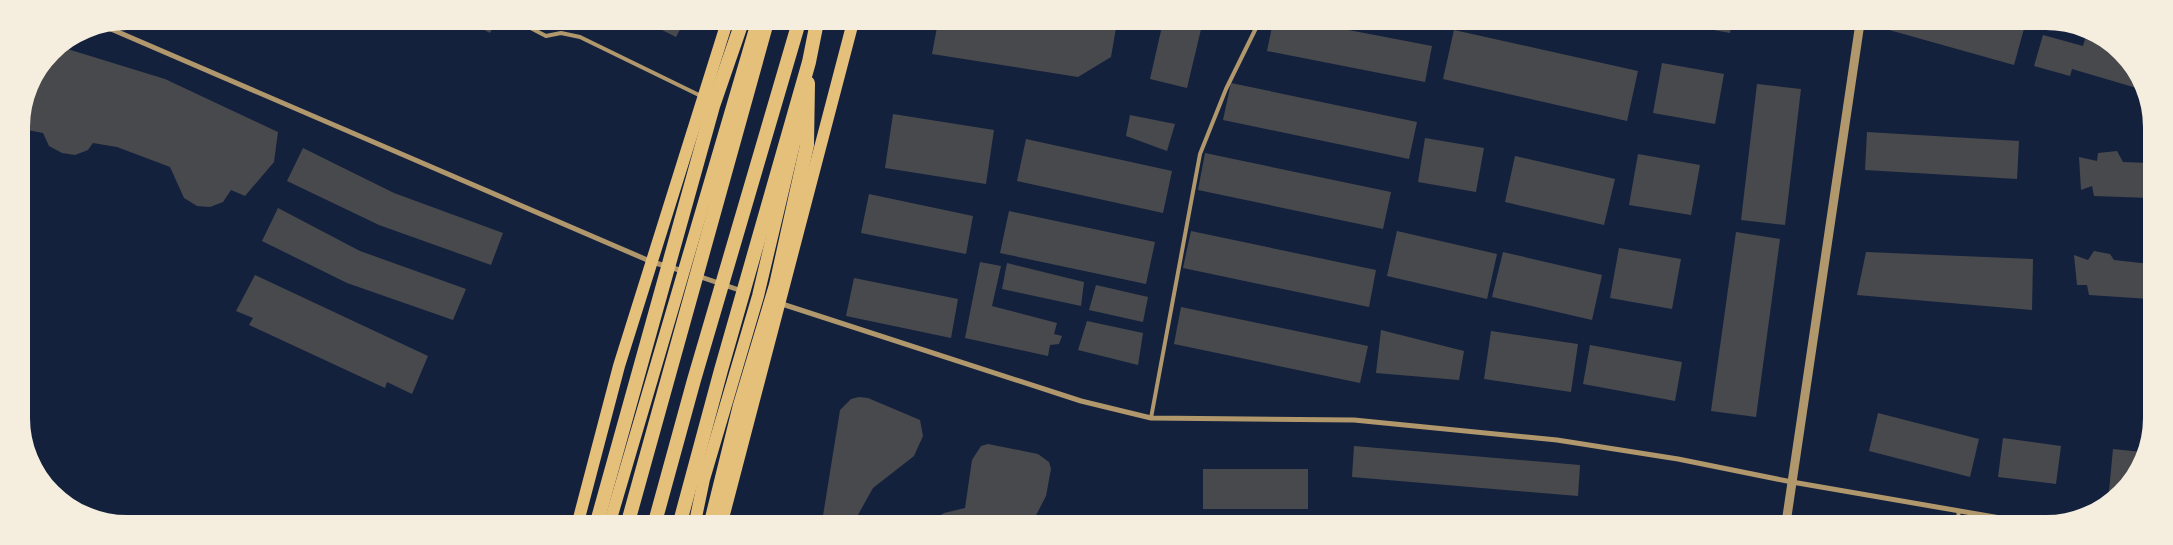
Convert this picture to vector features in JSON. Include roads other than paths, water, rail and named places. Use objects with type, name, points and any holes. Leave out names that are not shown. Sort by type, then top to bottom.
[{"type":"highway","points":[[599,515],[714,106],[739,30]]},
{"type":"highway","points":[[630,515],[765,30]]},
{"type":"highway","points":[[658,515],[694,380],[797,30]]},
{"type":"highway","points":[[682,515],[721,370],[809,62],[815,30]]},
{"type":"highway","points":[[713,515],[740,405],[776,285],[807,145],[809,62]]},
{"type":"main road","points":[[580,515],[619,366],[724,30]]},
{"type":"main road","points":[[612,515],[682,271],[755,30]]},
{"type":"main road","points":[[696,515],[704,478],[758,296],[821,30]]},
{"type":"main road","points":[[724,515],[851,30]]},
{"type":"street","points":[[1787,515],[1859,30]]},
{"type":"street","points":[[115,31],[652,262],[1081,401],[1151,418],[1354,420],[1547,439],[1678,459],[1792,482],[1982,515]]},
{"type":"lane","points":[[534,30],[546,36],[561,33],[580,37],[703,98]]},
{"type":"lane","points":[[1151,418],[1200,154],[1226,89],[1256,30]]},
{"type":"lane","points":[[1958,511],[1958,515]]}]
